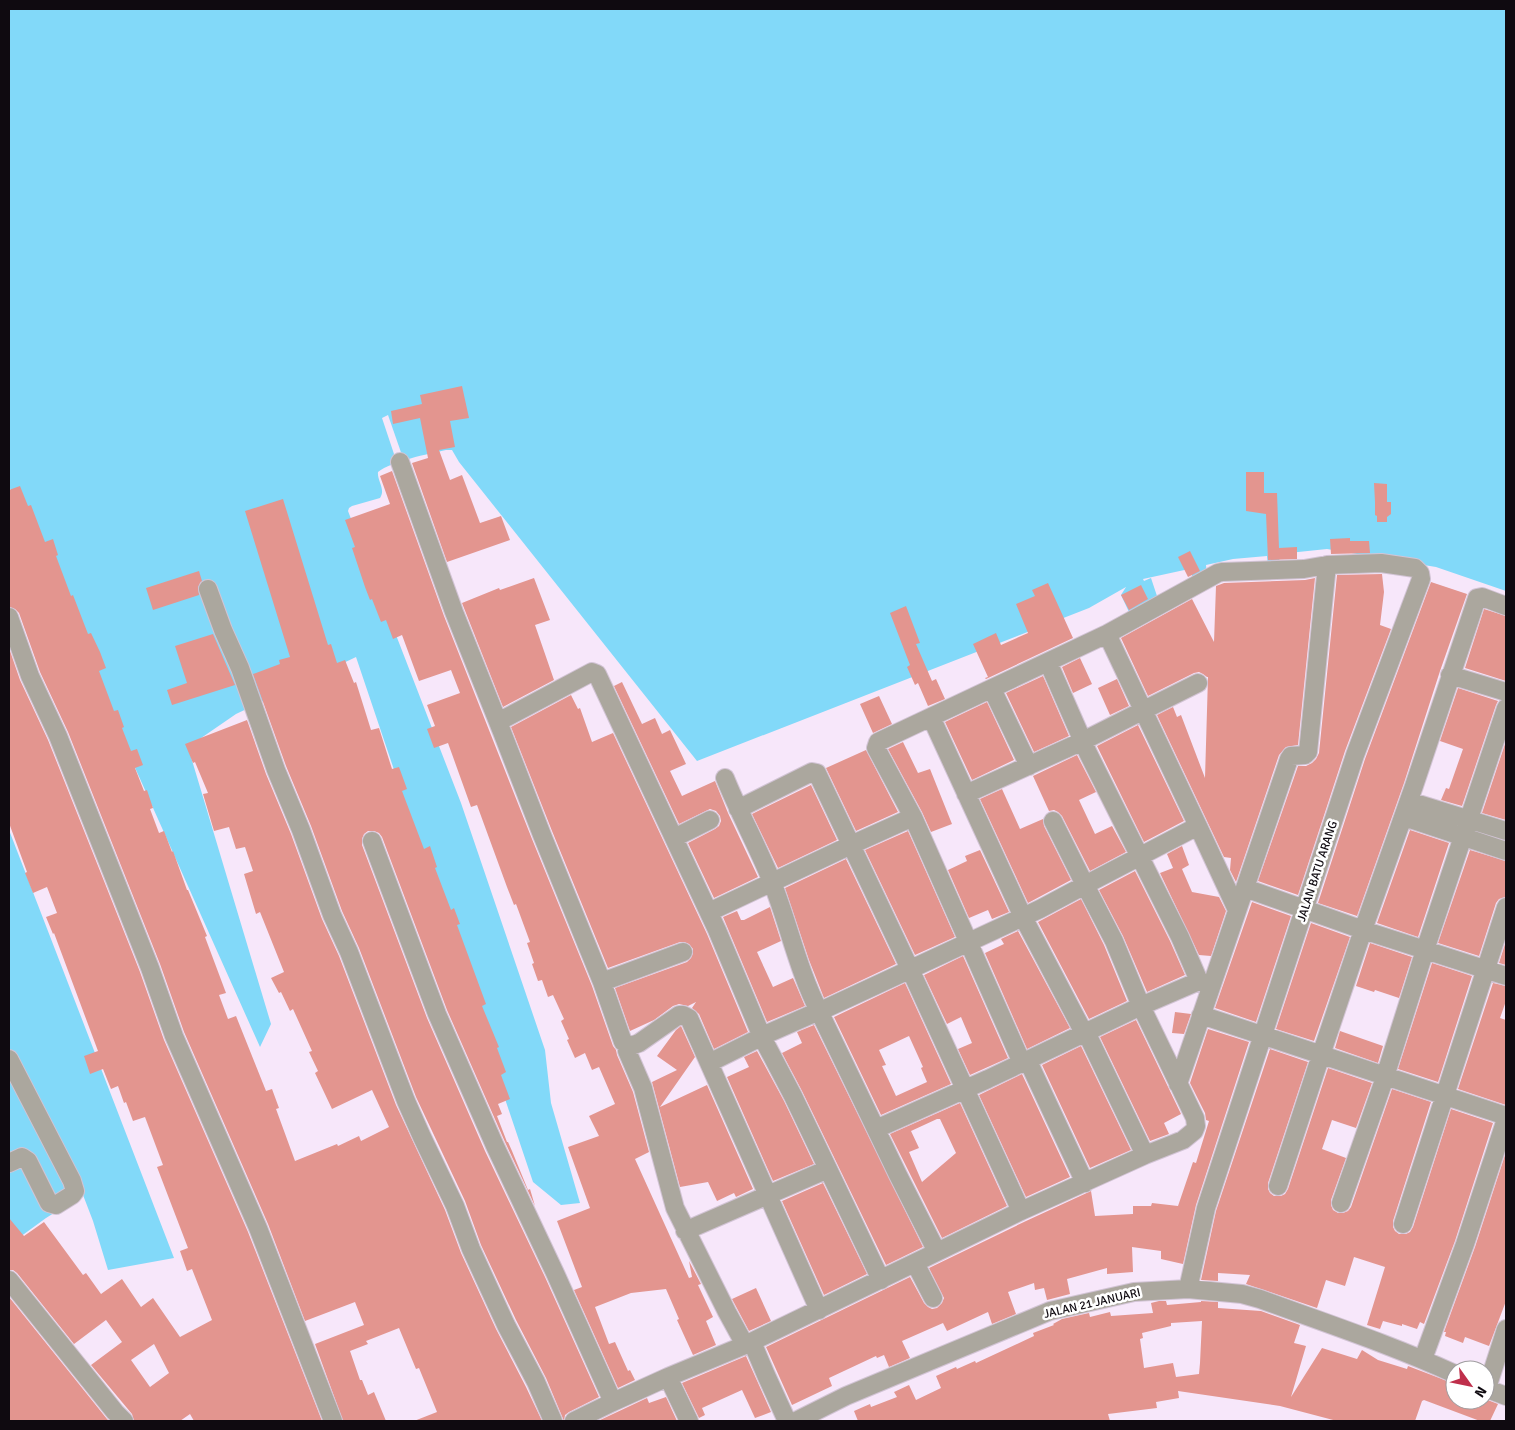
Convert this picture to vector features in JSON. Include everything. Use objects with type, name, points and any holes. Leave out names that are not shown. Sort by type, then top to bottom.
[{"type":"street","points":[[400,462],[454,612],[602,982],[623,1042],[631,1046],[639,1043],[679,1015],[689,1018],[819,1310]]},
{"type":"street","name":"JALAN BATU ARANG","points":[[1188,1289],[1206,1208],[1220,1165],[1354,755],[1421,576],[1418,570],[1381,562],[1327,565]]},
{"type":"street","points":[[1085,1183],[1025,1062],[913,818],[876,748],[876,744],[879,740],[1107,634],[1218,573],[1304,569],[1327,565],[1308,752],[1305,755],[1293,756],[1289,759],[1178,1084]]},
{"type":"street","points":[[208,589],[240,668],[276,770],[301,830],[332,915],[349,952],[406,1101],[455,1206],[506,1325],[536,1382],[553,1421]]},
{"type":"street","points":[[1278,1186],[1363,930],[1477,598],[1482,597],[1506,606]]},
{"type":"street","points":[[9,618],[30,676],[58,736],[150,968],[174,1036],[258,1228],[333,1421]]},
{"type":"street","points":[[1107,634],[1237,910]]},
{"type":"street","points":[[876,1129],[1025,1062],[1141,1006],[1197,983],[1199,979],[1083,741],[1048,662]]},
{"type":"street","points":[[498,722],[592,672],[597,674],[709,912],[762,1037],[793,1096],[881,1280]]},
{"type":"street","points":[[1450,675],[1506,692]]},
{"type":"street","points":[[966,794],[1083,741],[1198,684]]},
{"type":"street","points":[[992,689],[1029,766]]},
{"type":"street","points":[[1341,1203],[1385,1076],[1506,708]]},
{"type":"street","points":[[931,717],[1023,917],[1085,1033],[1145,1155]]},
{"type":"street","points":[[738,809],[812,772],[817,773],[966,1089],[1021,1211]]},
{"type":"street","points":[[725,778],[772,882],[810,993],[937,1252]]},
{"type":"street","points":[[1406,809],[1467,828],[1506,850]]},
{"type":"street","points":[[709,912],[913,818]]},
{"type":"street","points":[[674,838],[710,820]]},
{"type":"street","points":[[574,1421],[819,1310],[1021,1211],[1145,1155],[1183,1140],[1194,1131],[1196,1126],[1195,1118],[1141,1006],[1114,941],[1053,821]]},
{"type":"street","points":[[709,1063],[1023,917],[1198,826]]},
{"type":"street","points":[[1467,828],[1506,831]]},
{"type":"street","points":[[372,841],[437,1014],[495,1146],[613,1402]]},
{"type":"street","points":[[1245,888],[1363,930],[1506,976]]},
{"type":"street","points":[[1403,1224],[1506,907]]},
{"type":"street","points":[[602,982],[683,952]]},
{"type":"street","points":[[1201,1015],[1506,1118],[1465,1244],[1423,1359]]},
{"type":"street","points":[[627,1045],[627,1050],[643,1088],[674,1208],[766,1376],[787,1421]]},
{"type":"street","points":[[9,1059],[72,1181],[75,1191],[56,1204],[49,1204],[28,1162],[22,1158],[9,1163]]},
{"type":"street","points":[[686,1231],[828,1169]]},
{"type":"street","points":[[915,1263],[933,1298]]},
{"type":"street","points":[[9,1280],[124,1421]]},
{"type":"street","name":"JALAN 21 JANUARI","points":[[796,1421],[855,1392],[1050,1310],[1134,1292],[1188,1289],[1242,1294],[1423,1359],[1445,1369]]},
{"type":"street","points":[[1495,1362],[1506,1330]]},
{"type":"street","points":[[668,1377],[689,1421]]},
{"type":"water","points":[[9,9],[1506,9],[1506,591],[1436,567],[1327,549],[1279,554],[1280,568],[1268,568],[1267,556],[1233,559],[1206,565],[1207,576],[1195,582],[1189,569],[1143,579],[1144,581],[1151,578],[1159,602],[1133,613],[1129,612],[1121,595],[1126,587],[1089,608],[697,761],[459,462],[452,450],[410,458],[384,468],[378,472],[382,488],[380,498],[352,506],[348,511],[461,803],[545,1050],[551,1103],[580,1203],[561,1205],[533,1182],[356,657],[236,714],[188,747],[271,1024],[260,1047],[9,486]]},
{"type":"water","points":[[9,830],[174,1258],[108,1270],[83,1195],[46,1218],[9,1245]]},
{"type":"pier","points":[[388,415],[404,461],[397,463],[382,418]]},
{"type":"building","points":[[462,386],[469,418],[450,421],[455,447],[439,450],[450,480],[462,475],[480,523],[501,516],[510,540],[447,562],[412,463],[428,458],[420,418],[393,424],[391,411],[422,404],[420,395]]},
{"type":"building","points":[[392,471],[444,616],[592,986],[613,1046],[633,1092],[649,1152],[635,1159],[689,1278],[692,1277],[689,1261],[701,1284],[698,1285],[713,1317],[706,1321],[716,1345],[693,1355],[677,1320],[679,1319],[666,1289],[631,1293],[595,1307],[609,1344],[615,1342],[628,1371],[630,1370],[635,1380],[618,1388],[574,1290],[582,1287],[557,1221],[590,1208],[568,1147],[599,1136],[589,1116],[615,1104],[599,1067],[592,1070],[585,1053],[575,1058],[561,1021],[564,1019],[553,995],[548,997],[542,980],[538,981],[527,943],[530,942],[516,904],[514,905],[507,887],[477,805],[471,807],[448,743],[434,748],[427,729],[435,726],[427,705],[460,693],[451,670],[419,681],[402,635],[393,639],[386,620],[381,622],[365,587],[352,548],[355,547],[345,520],[390,504],[380,476]]},
{"type":"building","points":[[1246,472],[1264,472],[1264,493],[1277,493],[1279,548],[1297,547],[1297,559],[1268,560],[1266,514],[1246,511]]},
{"type":"building","points":[[1374,483],[1387,484],[1387,502],[1391,502],[1391,514],[1387,517],[1387,522],[1377,522]]},
{"type":"building","points":[[20,486],[28,506],[31,505],[45,542],[53,539],[58,555],[56,556],[71,596],[73,595],[88,634],[91,633],[100,652],[106,668],[99,671],[114,711],[118,710],[124,727],[122,728],[131,751],[137,749],[143,765],[135,768],[144,791],[147,790],[153,808],[150,809],[159,833],[164,831],[207,936],[205,937],[226,993],[219,995],[228,1019],[236,1016],[266,1091],[272,1089],[279,1108],[276,1109],[295,1161],[337,1144],[338,1146],[359,1136],[361,1141],[389,1127],[372,1090],[332,1109],[315,1073],[318,1071],[309,1052],[312,1051],[293,1009],[290,1011],[281,992],[279,993],[271,978],[284,972],[260,912],[256,914],[244,874],[253,871],[245,847],[236,849],[229,827],[214,831],[203,794],[208,793],[185,744],[247,720],[322,919],[339,956],[396,1105],[445,1210],[461,1253],[496,1329],[542,1421],[414,1421],[437,1412],[419,1368],[416,1369],[399,1328],[366,1341],[368,1344],[350,1351],[360,1380],[362,1380],[368,1395],[374,1392],[386,1421],[343,1421],[315,1344],[364,1325],[355,1302],[305,1321],[268,1224],[184,1032],[160,964],[68,732],[40,672],[19,613],[9,607],[9,490]]},
{"type":"building","points":[[283,499],[328,645],[331,644],[337,663],[345,660],[354,683],[356,682],[371,730],[379,728],[392,769],[399,767],[407,789],[402,791],[424,849],[430,846],[437,867],[435,868],[451,910],[454,908],[460,924],[457,925],[486,1004],[482,1006],[499,1047],[497,1048],[506,1072],[501,1075],[510,1099],[498,1104],[502,1114],[497,1116],[528,1190],[530,1189],[535,1206],[447,1010],[382,837],[379,833],[368,831],[364,834],[362,845],[427,1018],[485,1151],[599,1397],[569,1412],[565,1415],[564,1421],[546,1378],[481,1245],[465,1201],[416,1097],[286,766],[253,674],[280,664],[279,660],[290,657],[245,511]]},
{"type":"building","points":[[1350,538],[1350,541],[1369,541],[1370,553],[1331,554],[1330,539]]},
{"type":"building","points":[[1190,551],[1200,571],[1188,577],[1178,557]]},
{"type":"building","points":[[199,571],[202,581],[198,587],[199,595],[153,610],[146,588]]},
{"type":"building","points":[[1382,574],[1384,592],[1380,625],[1391,629],[1345,751],[1298,895],[1258,881],[1298,766],[1306,766],[1312,763],[1319,753],[1337,575]]},
{"type":"building","points":[[534,578],[550,620],[535,625],[554,680],[503,707],[462,603],[499,588],[500,590]]},
{"type":"building","points":[[1315,578],[1298,745],[1286,747],[1279,755],[1236,882],[1230,870],[1231,858],[1224,857],[1157,715],[1173,707],[1177,717],[1181,715],[1205,778],[1208,677],[1199,672],[1194,673],[1148,696],[1121,638],[1192,599],[1214,642],[1216,586],[1224,583]]},
{"type":"building","points":[[1431,582],[1467,594],[1357,916],[1318,903],[1365,759]]},
{"type":"building","points":[[1048,583],[1073,638],[986,679],[988,677],[973,644],[996,633],[1001,645],[1028,633],[1016,604],[1035,596],[1032,590]]},
{"type":"building","points":[[1141,585],[1148,599],[1129,610],[1121,595]]},
{"type":"building","points":[[906,606],[920,643],[916,644],[932,681],[936,679],[945,699],[928,706],[918,683],[915,685],[907,667],[910,665],[890,613]]},
{"type":"building","points":[[1484,609],[1506,616],[1506,681],[1465,668]]},
{"type":"building","points":[[213,634],[235,685],[172,705],[167,690],[187,683],[175,646]]},
{"type":"building","points":[[9,648],[20,680],[48,740],[140,972],[164,1040],[248,1232],[322,1421],[194,1421],[190,1414],[180,1421],[134,1421],[132,1414],[91,1365],[122,1342],[106,1320],[74,1344],[17,1273],[9,1270],[9,1218],[24,1236],[44,1222],[83,1275],[86,1273],[101,1294],[122,1279],[141,1307],[153,1298],[180,1337],[212,1320],[192,1269],[187,1271],[180,1251],[188,1248],[157,1167],[163,1165],[145,1117],[133,1121],[118,1086],[111,1089],[103,1069],[90,1074],[84,1056],[98,1051],[54,933],[46,917],[57,913],[47,887],[33,893],[9,823]],"holes":[[[154,1344],[169,1373],[150,1387],[131,1360]]]},
{"type":"building","points":[[1080,658],[1092,684],[1073,693],[1062,667]]},
{"type":"building","points":[[1043,676],[1069,736],[1034,752],[1006,693]]},
{"type":"building","points":[[1117,679],[1129,706],[1110,715],[1098,688]]},
{"type":"building","points":[[622,682],[642,724],[655,718],[662,734],[670,730],[686,764],[670,771],[682,796],[715,781],[758,877],[714,898],[688,843],[719,826],[720,816],[716,811],[710,809],[679,824],[614,686]]},
{"type":"building","points":[[1458,688],[1498,701],[1462,806],[1441,800],[1446,788],[1449,789],[1463,749],[1440,741]]},
{"type":"building","points":[[571,695],[578,709],[580,708],[592,742],[613,733],[707,934],[748,1032],[714,1049],[699,1014],[692,1008],[696,1002],[688,1006],[679,1004],[673,1006],[654,1020],[630,1031],[615,988],[687,962],[691,958],[693,949],[689,944],[680,942],[608,968],[511,727]]},
{"type":"building","points":[[879,696],[892,724],[873,733],[860,704]]},
{"type":"building","points":[[987,702],[1014,760],[972,780],[945,722]]},
{"type":"building","points":[[1138,725],[1184,821],[1144,842],[1097,746]]},
{"type":"building","points":[[1506,741],[1506,820],[1482,813]]},
{"type":"building","points":[[903,742],[918,773],[930,769],[952,824],[931,832],[888,749]]},
{"type":"building","points":[[866,750],[898,812],[856,831],[826,768]]},
{"type":"building","points":[[1077,755],[1096,792],[1079,800],[1095,834],[1112,826],[1126,852],[1090,871],[1062,816],[1054,810],[1049,811],[1033,776]]},
{"type":"building","points":[[811,785],[837,840],[778,868],[752,814]]},
{"type":"building","points":[[1002,789],[1020,829],[1043,819],[1044,826],[1071,880],[1028,903],[980,799]]},
{"type":"building","points":[[1410,830],[1449,843],[1418,937],[1377,923]]},
{"type":"building","points":[[908,831],[955,937],[915,955],[865,850]]},
{"type":"building","points":[[1182,846],[1189,865],[1182,869],[1192,892],[1219,897],[1226,911],[1211,956],[1199,955],[1160,873],[1173,868],[1167,854]]},
{"type":"building","points":[[980,850],[1009,912],[992,919],[988,910],[969,918],[948,870],[967,861],[965,856]]},
{"type":"building","points":[[1470,850],[1506,861],[1506,897],[1499,899],[1496,903],[1479,956],[1438,943]]},
{"type":"building","points":[[846,859],[896,964],[824,998],[785,888]]},
{"type":"building","points":[[1135,871],[1185,975],[1147,992],[1123,936],[1099,890]]},
{"type":"building","points":[[1081,899],[1104,945],[1127,1001],[1089,1019],[1038,922]]},
{"type":"building","points":[[1252,902],[1291,916],[1256,1022],[1215,1008]]},
{"type":"building","points":[[770,907],[781,941],[757,952],[773,987],[793,978],[805,1006],[767,1022],[723,917],[737,911],[741,920],[744,920]]},
{"type":"building","points":[[1311,923],[1350,937],[1314,1041],[1276,1029]]},
{"type":"building","points":[[1018,931],[1070,1028],[1027,1049],[985,953],[1004,944],[1001,939]]},
{"type":"building","points":[[1506,941],[1506,965],[1499,963]]},
{"type":"building","points":[[1370,943],[1412,957],[1399,998],[1356,986]]},
{"type":"building","points":[[963,956],[1008,1058],[970,1075],[958,1049],[972,1043],[961,1017],[947,1024],[924,975]]},
{"type":"building","points":[[1432,963],[1472,976],[1438,1082],[1398,1069]]},
{"type":"building","points":[[905,983],[951,1084],[881,1115],[834,1017]],"holes":[[[909,1036],[923,1067],[921,1068],[927,1082],[896,1096],[882,1066],[886,1065],[879,1050]]]},
{"type":"building","points":[[1493,983],[1506,986],[1506,1001],[1500,1018],[1506,1020],[1506,1105],[1458,1089]]},
{"type":"building","points":[[1175,1012],[1191,1014],[1184,1034],[1172,1033]]},
{"type":"building","points":[[1136,1020],[1181,1114],[1164,1123],[1169,1134],[1150,1141],[1100,1037]]},
{"type":"building","points":[[814,1025],[923,1247],[886,1265],[782,1053],[802,1043],[797,1032]]},
{"type":"building","points":[[681,1026],[695,1057],[660,1107],[707,1085],[753,1189],[736,1197],[734,1193],[717,1201],[708,1182],[680,1187],[652,1082],[677,1070],[657,1056]]},
{"type":"building","points":[[1208,1029],[1249,1042],[1196,1205],[1183,1264],[1161,1259],[1161,1251],[1132,1247],[1133,1272],[1107,1274],[1107,1268],[1067,1279],[1070,1294],[1047,1300],[1044,1288],[1035,1290],[1034,1283],[1008,1292],[1016,1314],[992,1324],[988,1312],[947,1331],[943,1323],[902,1341],[910,1358],[889,1367],[884,1355],[877,1358],[876,1356],[829,1378],[832,1386],[792,1405],[766,1347],[910,1277],[924,1303],[932,1309],[937,1308],[944,1298],[929,1268],[1091,1191],[1095,1216],[1133,1214],[1133,1206],[1151,1206],[1152,1203],[1178,1206],[1193,1162],[1196,1163],[1209,1121],[1206,1120],[1205,1113],[1190,1083]]},
{"type":"building","points":[[1340,1031],[1383,1046],[1378,1063],[1335,1048]]},
{"type":"building","points":[[1081,1046],[1131,1150],[1090,1168],[1042,1065]]},
{"type":"building","points":[[1270,1049],[1308,1062],[1268,1183],[1268,1189],[1274,1196],[1285,1194],[1288,1189],[1328,1068],[1372,1083],[1356,1128],[1332,1120],[1322,1149],[1346,1158],[1331,1200],[1333,1210],[1338,1213],[1348,1211],[1351,1207],[1392,1089],[1431,1102],[1393,1221],[1393,1227],[1399,1234],[1410,1232],[1413,1227],[1451,1109],[1493,1123],[1455,1241],[1424,1324],[1420,1322],[1417,1329],[1383,1321],[1380,1329],[1367,1325],[1385,1267],[1354,1257],[1345,1286],[1326,1280],[1317,1308],[1246,1284],[1250,1275],[1218,1273],[1218,1281],[1201,1280],[1216,1211]]},
{"type":"building","points":[[757,1051],[784,1101],[814,1164],[773,1181],[727,1077],[749,1067],[744,1057]]},
{"type":"building","points":[[1022,1074],[1070,1177],[1026,1197],[979,1095]]},
{"type":"building","points":[[960,1103],[1007,1206],[942,1238],[890,1134]],"holes":[[[940,1119],[956,1153],[922,1182],[909,1152],[919,1148],[911,1131]]]},
{"type":"building","points":[[1506,1152],[1506,1301],[1489,1346],[1465,1337],[1463,1343],[1445,1336],[1446,1332],[1444,1332],[1475,1247]]},
{"type":"building","points":[[823,1183],[867,1274],[824,1295],[782,1201]]},
{"type":"building","points":[[756,1288],[771,1321],[749,1331],[732,1299]]},
{"type":"building","points":[[9,1297],[107,1419],[109,1421],[9,1421]]},
{"type":"building","points":[[1159,1301],[1166,1301],[1167,1305],[1201,1301],[1218,1302],[1218,1308],[1261,1311],[1300,1325],[1294,1343],[1306,1346],[1291,1397],[1322,1348],[1357,1359],[1362,1350],[1378,1360],[1407,1369],[1408,1366],[1445,1380],[1445,1408],[1424,1400],[1415,1421],[1337,1421],[1280,1406],[1178,1391],[1179,1398],[1156,1402],[1157,1408],[1108,1414],[1110,1421],[858,1421],[854,1411],[870,1404],[871,1407],[897,1397],[894,1392],[909,1385],[916,1400],[941,1388],[936,1376],[956,1367],[957,1369],[975,1361],[976,1363],[1034,1336],[1033,1333],[1054,1325],[1062,1319],[1089,1313],[1090,1317],[1110,1312],[1111,1316],[1153,1313],[1151,1303]],"holes":[[[1202,1321],[1199,1374],[1176,1377],[1173,1363],[1144,1368],[1140,1339],[1143,1338],[1142,1333],[1171,1326],[1171,1323]]]},
{"type":"building","points":[[746,1356],[771,1412],[755,1418],[742,1390],[702,1408],[705,1415],[699,1418],[682,1383]]},
{"type":"building","points":[[666,1397],[677,1421],[598,1421],[647,1398],[649,1403]]},
{"type":"building","points":[[1495,1403],[1498,1404],[1490,1421],[1480,1421],[1451,1410],[1495,1410]]}]
